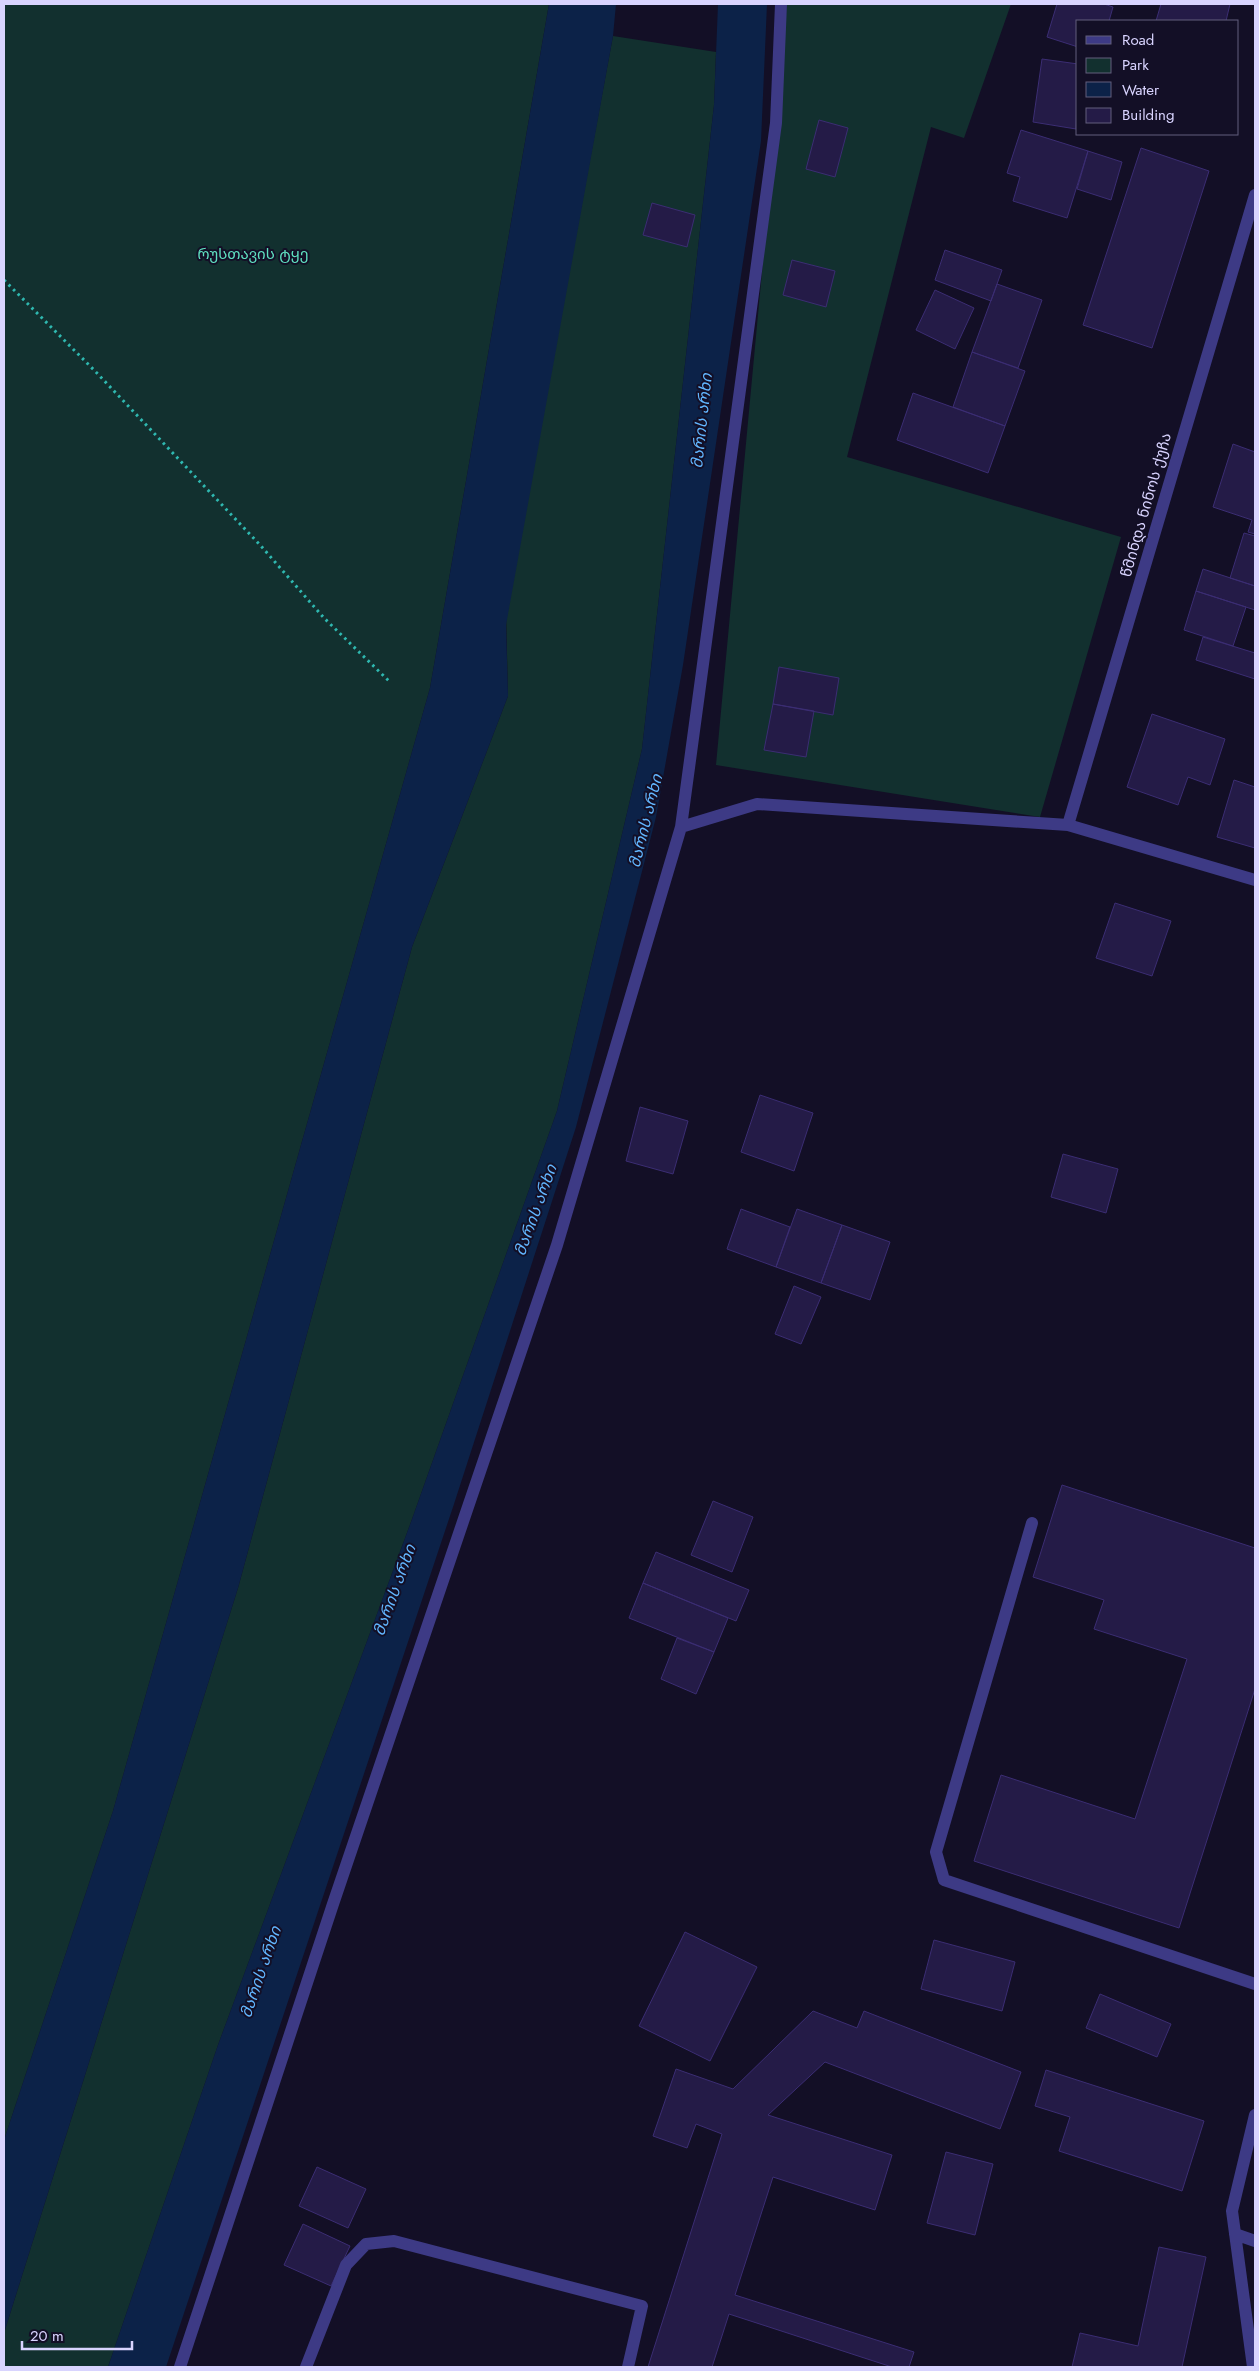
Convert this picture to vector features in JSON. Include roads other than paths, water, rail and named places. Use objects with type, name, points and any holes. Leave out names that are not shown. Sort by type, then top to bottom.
[{"type":"street","points":[[180,2367],[336,1895],[558,1245],[681,827],[776,122],[781,4]]},
{"type":"street","name":"წმინდა ნინოს ქუჩა","points":[[1068,825],[1255,195]]},
{"type":"street","points":[[681,827],[757,804],[1068,825],[1255,880]]},
{"type":"street","points":[[1032,1522],[936,1852],[944,1880],[1255,1984]]},
{"type":"street","points":[[1253,2367],[1232,2211],[1255,2115]]},
{"type":"street","points":[[1235,2234],[1255,2241]]},
{"type":"street","points":[[306,2367],[346,2265],[366,2244],[394,2241],[642,2306],[628,2367]]},
{"type":"water","points":[[549,4],[616,4],[613,36],[506,625],[508,696],[412,947],[238,1588],[4,2333],[4,2140],[113,1811],[430,688]]},
{"type":"water","name":"მარის არხი","points":[[718,4],[767,4],[761,141],[683,665],[656,817],[576,1127],[454,1504],[166,2367],[108,2367],[218,2045],[411,1522],[557,1111],[642,749],[714,105]]},
{"type":"park label","name":"რუსთავის ტყე","points":[[253,254]]}]
